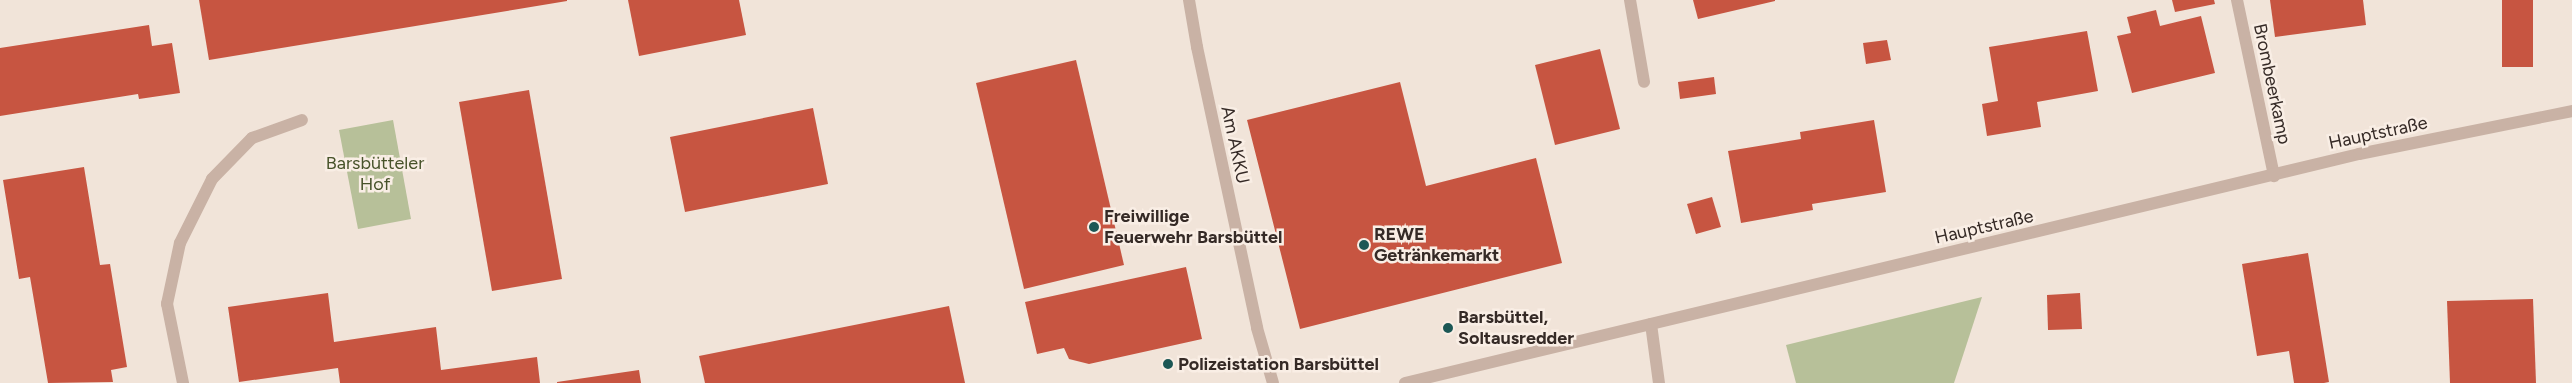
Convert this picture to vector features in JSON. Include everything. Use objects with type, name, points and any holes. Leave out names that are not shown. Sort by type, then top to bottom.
[{"type":"street","name":"Am AKKU","points":[[1190,0],[1196,47],[1257,328],[1273,383]]},
{"type":"street","points":[[1630,0],[1644,82]]},
{"type":"street","name":"Brombeerkamp","points":[[2237,0],[2274,176]]},
{"type":"street","name":"Hauptstraße","points":[[1405,383],[2360,154],[2572,111]]},
{"type":"street","points":[[183,383],[167,304],[180,242],[212,179],[245,145],[252,138],[302,120]]},
{"type":"street","points":[[1651,324],[1659,383]]},
{"type":"green space","name":"Barsbütteler Hof","points":[[393,120],[411,219],[358,229],[339,130]]},
{"type":"green space","points":[[1982,297],[1954,383],[1796,383],[1786,345]]},
{"type":"building","points":[[199,0],[567,0],[567,1],[209,60]]},
{"type":"building","points":[[628,0],[739,0],[746,35],[639,56]]},
{"type":"building","points":[[1693,0],[1775,0],[1775,1],[1698,19]]},
{"type":"building","points":[[2172,0],[2214,0],[2215,4],[2175,12]]},
{"type":"building","points":[[2270,0],[2363,0],[2366,25],[2275,37]]},
{"type":"building","points":[[2502,0],[2533,0],[2533,67],[2502,67]]},
{"type":"building","points":[[2156,10],[2160,26],[2201,16],[2215,73],[2132,93],[2117,36],[2131,33],[2127,17]]},
{"type":"building","points":[[149,25],[152,46],[172,43],[180,93],[139,99],[138,94],[0,116],[0,48]]},
{"type":"building","points":[[2087,31],[2098,91],[2037,102],[2041,127],[1987,136],[1982,104],[1998,101],[1989,47]]},
{"type":"building","points":[[1887,40],[1891,60],[1866,64],[1863,43]]},
{"type":"building","points":[[1600,49],[1620,129],[1555,145],[1535,65]]},
{"type":"building","points":[[1076,60],[1124,265],[1024,289],[976,83]]},
{"type":"building","points":[[1714,77],[1716,94],[1680,99],[1678,82]]},
{"type":"building","points":[[1400,82],[1426,186],[1536,158],[1562,263],[1300,329],[1247,120]]},
{"type":"building","points":[[529,90],[562,279],[492,291],[459,102]]},
{"type":"building","points":[[813,108],[828,184],[685,212],[670,137]]},
{"type":"building","points":[[1874,120],[1886,192],[1812,204],[1813,210],[1741,223],[1728,151],[1801,139],[1800,132]]},
{"type":"building","points":[[84,167],[100,265],[110,264],[127,367],[111,370],[113,382],[48,383],[30,277],[19,279],[3,180]]},
{"type":"building","points":[[1712,197],[1721,227],[1696,234],[1687,204]]},
{"type":"building","points":[[2308,253],[2329,382],[2324,383],[2294,383],[2289,351],[2257,356],[2242,264]]},
{"type":"building","points":[[1186,267],[1202,339],[1089,364],[1069,359],[1064,348],[1037,354],[1025,302]]},
{"type":"building","points":[[328,293],[334,342],[436,327],[441,370],[537,357],[540,383],[340,383],[338,368],[239,382],[228,307]]},
{"type":"building","points":[[2080,293],[2082,329],[2048,330],[2047,295]]},
{"type":"building","points":[[2533,299],[2536,383],[2450,383],[2447,301]]},
{"type":"building","points":[[949,306],[965,383],[705,383],[699,356]]},
{"type":"building","points":[[639,370],[641,383],[557,383],[557,382]]},
{"type":"place","name":"Freiwillige Feuerwehr Barsbüttel","points":[[1094,227]]},
{"type":"place","name":"REWE Getränkemarkt","points":[[1364,245]]},
{"type":"place","name":"Barsbüttel, Soltausredder","points":[[1448,328]]},
{"type":"place","name":"Polizeistation Barsbüttel","points":[[1168,364]]}]
